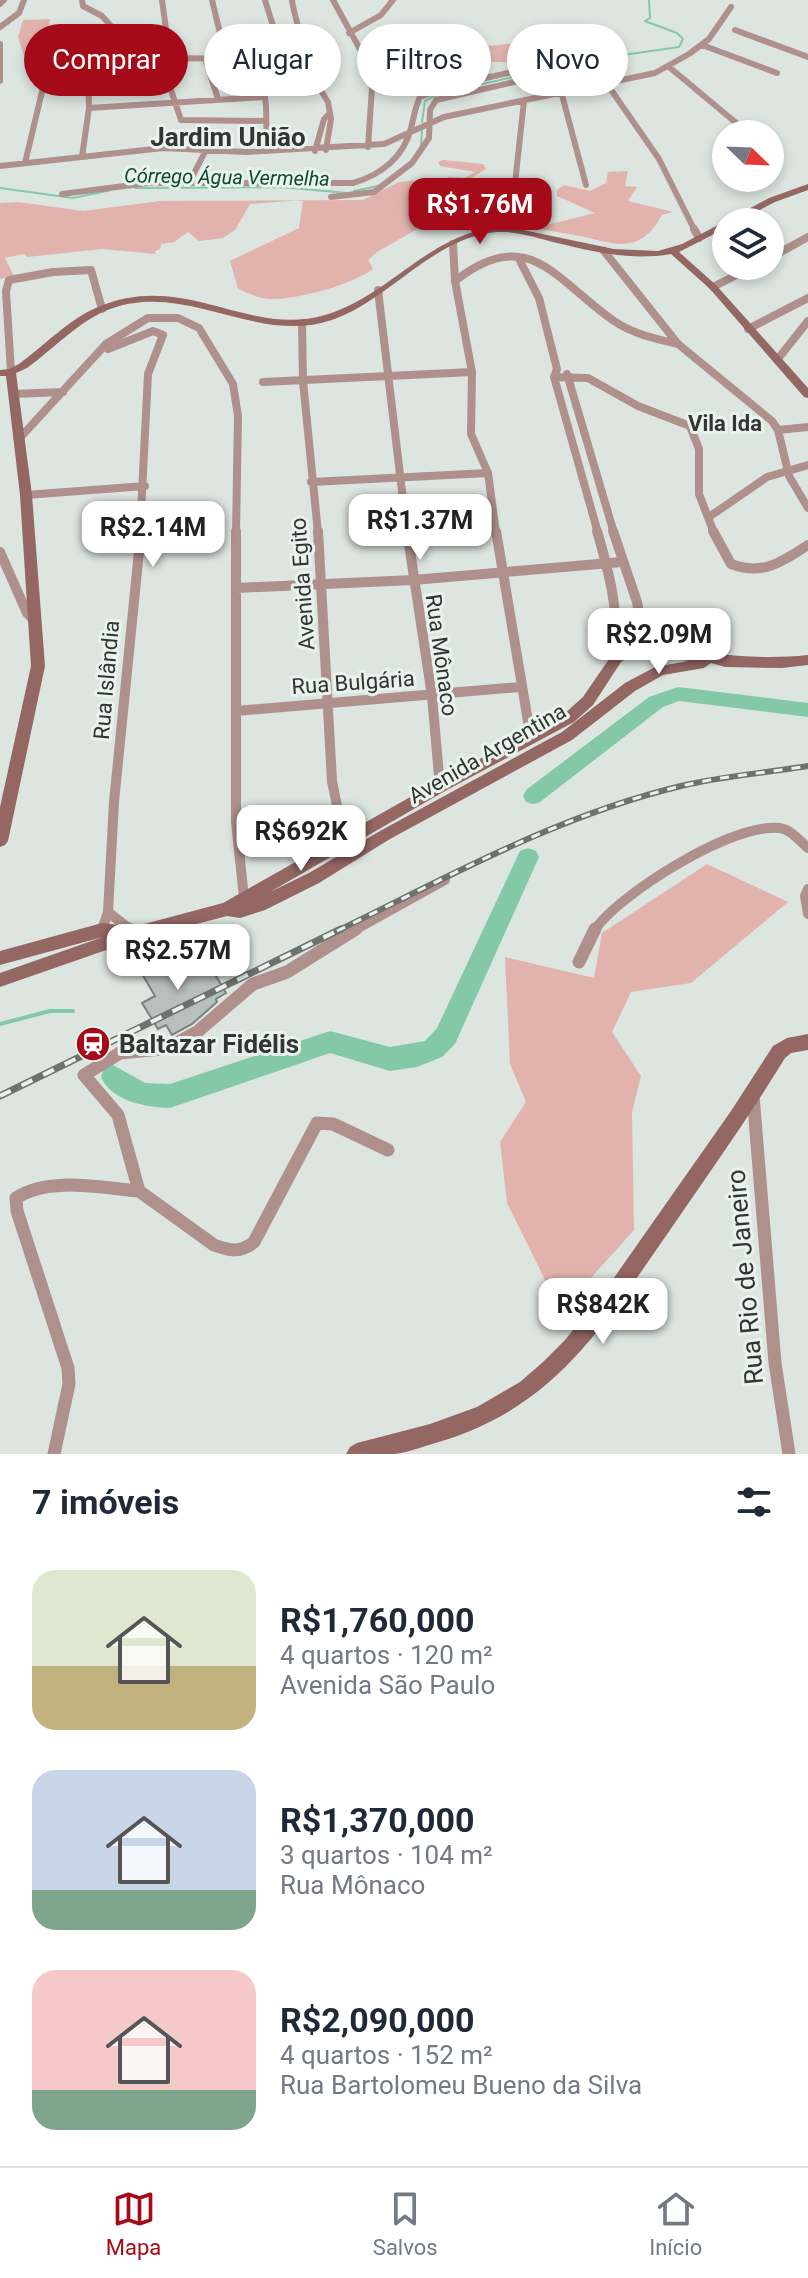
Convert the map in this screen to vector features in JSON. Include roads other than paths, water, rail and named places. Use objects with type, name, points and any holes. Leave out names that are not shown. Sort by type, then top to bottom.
[{"type":"street","points":[[0,27],[19,13],[24,0]]},
{"type":"street","points":[[162,0],[165,24]]},
{"type":"street","points":[[212,0],[218,24]]},
{"type":"street","points":[[265,0],[272,24]]},
{"type":"street","points":[[292,0],[295,24]]},
{"type":"street","points":[[333,0],[357,46]]},
{"type":"street","points":[[349,33],[388,9],[393,0]]},
{"type":"street","points":[[82,3],[112,27],[111,36],[88,68],[89,108],[82,157]]},
{"type":"street","points":[[628,79],[655,73],[702,45],[718,30],[731,7]]},
{"type":"street","points":[[724,22],[735,30],[808,57]]},
{"type":"street","points":[[718,30],[735,30]]},
{"type":"street","points":[[0,44],[0,81]]},
{"type":"street","points":[[702,45],[777,73]]},
{"type":"street","points":[[668,66],[733,120]]},
{"type":"street","points":[[62,194],[130,184],[353,183],[377,176],[387,169],[405,144],[420,97],[446,87],[507,74]]},
{"type":"street","points":[[331,197],[363,196],[388,185],[423,150],[429,138],[430,110],[436,100],[507,83]]},
{"type":"street","points":[[25,163],[41,96]]},
{"type":"street","points":[[173,96],[181,120],[266,121]]},
{"type":"street","points":[[324,96],[331,119],[326,150]]},
{"type":"street","points":[[368,147],[371,96]]},
{"type":"street","points":[[384,144],[431,121],[553,96]]},
{"type":"street","points":[[559,96],[586,185]]},
{"type":"street","points":[[615,96],[659,159],[699,238]]},
{"type":"street","points":[[89,108],[265,97],[267,151]]},
{"type":"street","points":[[510,229],[524,101]]},
{"type":"street","points":[[315,151],[324,119],[329,114]]},
{"type":"street","points":[[0,166],[144,149],[315,151],[405,144]]},
{"type":"street","points":[[189,183],[206,150]]},
{"type":"street","points":[[757,208],[808,187]]},
{"type":"street","points":[[6,373],[102,309],[136,298],[167,296],[195,300],[257,318],[302,323],[349,309],[453,244],[485,230],[510,229],[604,251],[639,254],[673,251],[712,231]]},
{"type":"street","points":[[784,250],[808,237]]},
{"type":"street","points":[[453,244],[455,281],[472,372],[471,434],[488,473],[501,572],[531,739]]},
{"type":"street","points":[[604,251],[678,344],[772,421],[778,430],[786,467],[808,508]]},
{"type":"street","points":[[673,251],[713,287],[808,395]]},
{"type":"street","points":[[455,281],[487,259],[518,257],[558,275],[618,323],[633,331],[678,344]]},
{"type":"street","points":[[518,257],[539,298],[579,466],[607,564],[617,610],[616,659]]},
{"type":"street","points":[[0,841],[38,666],[26,495],[13,394],[6,373],[6,291],[9,280],[53,272],[91,270],[102,309]]},
{"type":"street","points":[[713,287],[727,280]]},
{"type":"street","name":"Rua Mônaco","points":[[378,290],[413,580],[432,696],[440,787]]},
{"type":"street","points":[[748,329],[808,298]]},
{"type":"street","points":[[18,440],[97,354],[148,318],[178,318],[199,328],[233,384],[238,416],[236,822],[244,898]]},
{"type":"street","points":[[777,360],[808,321]]},
{"type":"street","name":"Avenida Egito","points":[[302,323],[303,381],[329,703],[332,781],[344,841]]},
{"type":"street","name":"Rua Islândia","points":[[97,354],[153,331],[163,335],[148,374],[145,486],[114,802],[108,912],[102,930]]},
{"type":"street","points":[[263,382],[472,372]]},
{"type":"street","points":[[556,373],[599,382],[638,406],[690,426],[696,432],[699,495],[727,559],[737,567],[754,572],[771,569],[808,545]]},
{"type":"street","points":[[570,376],[622,562],[637,602],[646,651],[639,678],[630,688],[613,688],[606,676]]},
{"type":"street","points":[[13,394],[63,392]]},
{"type":"street","points":[[778,430],[808,427]]},
{"type":"street","points":[[709,517],[743,492],[786,467],[808,465]]},
{"type":"street","points":[[579,466],[596,466]]},
{"type":"street","points":[[311,482],[488,473]]},
{"type":"street","points":[[26,495],[145,486]]},
{"type":"street","points":[[0,552],[27,613],[37,623]]},
{"type":"street","points":[[236,588],[413,580],[622,562]]},
{"type":"street","points":[[616,659],[624,654],[646,651],[734,661],[782,663],[808,660]]},
{"type":"street","name":"Avenida Argentina","points":[[227,909],[240,911],[259,905],[316,868],[344,841],[569,718],[588,701],[616,659]]},
{"type":"street","name":"Avenida Argentina","points":[[0,980],[135,933],[227,909],[244,898],[385,835],[567,736],[630,688],[660,671],[688,663],[734,661]]},
{"type":"street","name":"Rua Bulgária","points":[[236,711],[520,687]]},
{"type":"street","points":[[579,962],[591,932],[614,907],[730,836],[755,828],[777,829],[791,833],[808,848]]},
{"type":"street","points":[[139,1191],[118,1115],[84,1075],[120,1053],[161,1049],[177,1043],[197,1032],[253,984],[287,972],[333,942],[445,880]]},
{"type":"street","points":[[808,889],[805,896],[808,914]]},
{"type":"street","points":[[108,912],[135,933]]},
{"type":"street","points":[[0,958],[102,930],[135,933]]},
{"type":"street","points":[[357,1454],[447,1428],[498,1408],[540,1380],[582,1339],[753,1095],[779,1052],[787,1046],[808,1042]]},
{"type":"street","name":"Rua Rio de Janeiro","points":[[753,1095],[775,1363],[789,1454]]},
{"type":"street","points":[[54,1454],[69,1384],[68,1368],[17,1211],[16,1198],[20,1193],[58,1186],[139,1191],[227,1251],[244,1249],[254,1242],[268,1221],[298,1151],[317,1123],[333,1124],[388,1150]]},
{"type":"waterway","name":"Córrego Água Vermelha","points":[[422,122],[425,101],[438,94],[588,60],[679,47],[683,39],[677,33],[645,21],[650,18],[649,0]]},
{"type":"waterway","name":"Córrego Água Vermelha","points":[[421,146],[422,130]]},
{"type":"waterway","name":"Córrego Água Vermelha","points":[[354,191],[378,186]]},
{"type":"waterway","name":"Córrego Água Vermelha","points":[[135,188],[281,187],[347,193]]},
{"type":"waterway","name":"Córrego Água Vermelha","points":[[0,188],[73,198],[111,190]]},
{"type":"waterway","points":[[533,796],[656,702],[678,694],[808,710]]},
{"type":"waterway","points":[[113,1077],[142,1095],[170,1096],[330,1042],[390,1059],[433,1049],[446,1036],[528,857]]},
{"type":"waterway","points":[[0,1024],[50,1011],[73,1011]]},
{"type":"railway","points":[[337,931],[505,849],[591,813],[697,783],[808,766]]},
{"type":"railway","points":[[0,1096],[341,929]]},
{"type":"place","name":"Baltazar Fidélis","points":[[93,1044]]},
{"type":"district","name":"Jardim União","points":[[228,137]]},
{"type":"district","name":"Vila Ida","points":[[725,423]]}]
